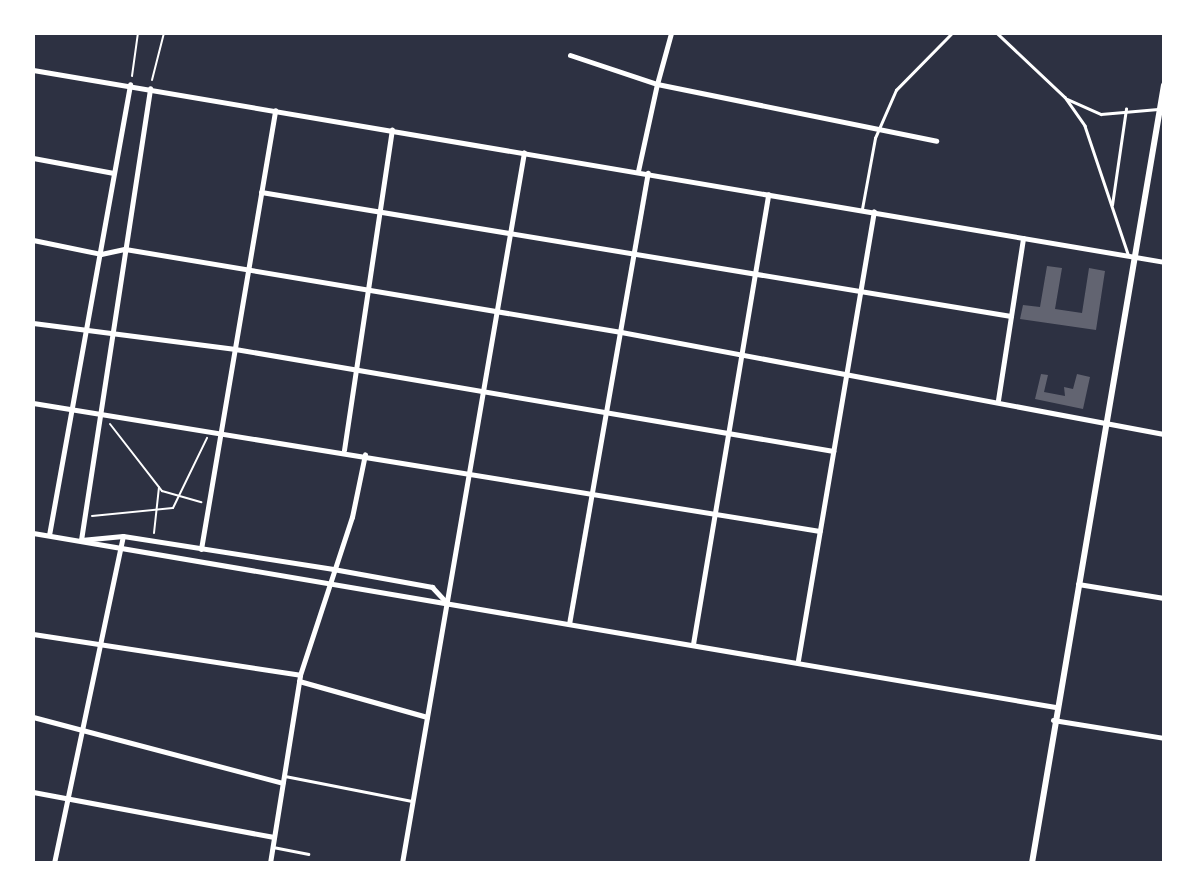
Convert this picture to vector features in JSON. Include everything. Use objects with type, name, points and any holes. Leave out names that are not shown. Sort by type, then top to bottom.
[{"type":"street","points":[[638,172],[671,33]]},
{"type":"street","points":[[569,55],[657,85],[936,141]]},
{"type":"street","points":[[33,70],[1164,262]]},
{"type":"street","points":[[49,535],[89,331],[131,85]]},
{"type":"street","points":[[1032,863],[1055,707],[1138,257],[1164,85]]},
{"type":"street","points":[[81,540],[150,88]]},
{"type":"street","points":[[201,549],[275,110]]},
{"type":"street","points":[[344,450],[392,130]]},
{"type":"street","points":[[401,863],[447,603],[480,391],[524,152]]},
{"type":"street","points":[[33,158],[114,173]]},
{"type":"street","points":[[569,624],[636,255],[648,173]]},
{"type":"street","points":[[261,192],[1011,316]]},
{"type":"street","points":[[693,644],[758,275],[768,194]]},
{"type":"street","points":[[798,660],[874,211]]},
{"type":"street","points":[[998,400],[1023,238]]},
{"type":"street","points":[[33,240],[101,254],[125,249],[248,272],[621,332],[743,356],[847,371],[1164,434]]},
{"type":"street","points":[[33,323],[89,331],[114,330],[235,349],[833,451]]},
{"type":"street","points":[[33,403],[74,410],[102,409],[820,531]]},
{"type":"street","points":[[270,863],[300,678],[365,454]]},
{"type":"street","points":[[33,533],[329,585],[798,660],[1055,707]]},
{"type":"street","points":[[81,540],[123,536],[333,569],[432,587],[447,603]]},
{"type":"street","points":[[54,863],[118,549],[123,536]]},
{"type":"street","points":[[1078,584],[1164,598]]},
{"type":"street","points":[[33,634],[300,678],[427,717]]},
{"type":"street","points":[[33,717],[282,783]]},
{"type":"street","points":[[1053,720],[1164,738]]},
{"type":"street","points":[[33,792],[67,801],[274,836]]},
{"type":"lane","points":[[862,209],[878,129],[896,90],[952,33]]},
{"type":"lane","points":[[997,33],[1065,97],[1085,126],[1128,254]]},
{"type":"lane","points":[[1065,97],[1101,114],[1126,109],[1162,110]]},
{"type":"lane","points":[[1111,208],[1126,109]]},
{"type":"lane","points":[[284,776],[412,801]]},
{"type":"lane","points":[[273,847],[308,854]]},
{"type":"path","points":[[131,85],[138,33]]},
{"type":"path","points":[[150,88],[164,33]]},
{"type":"path","points":[[220,33],[282,33]]},
{"type":"path","points":[[100,418],[119,432],[159,486],[178,498],[209,504]]},
{"type":"path","points":[[85,517],[173,508],[212,428]]},
{"type":"path","points":[[152,541],[159,510],[159,486]]},
{"type":"building","points":[[1047,266],[1062,268],[1055,309],[1082,313],[1089,268],[1105,271],[1096,330],[1020,319],[1023,305],[1040,307]]},
{"type":"building","points":[[1041,374],[1048,375],[1044,392],[1065,396],[1064,387],[1073,389],[1077,374],[1090,377],[1083,409],[1035,399]]}]
